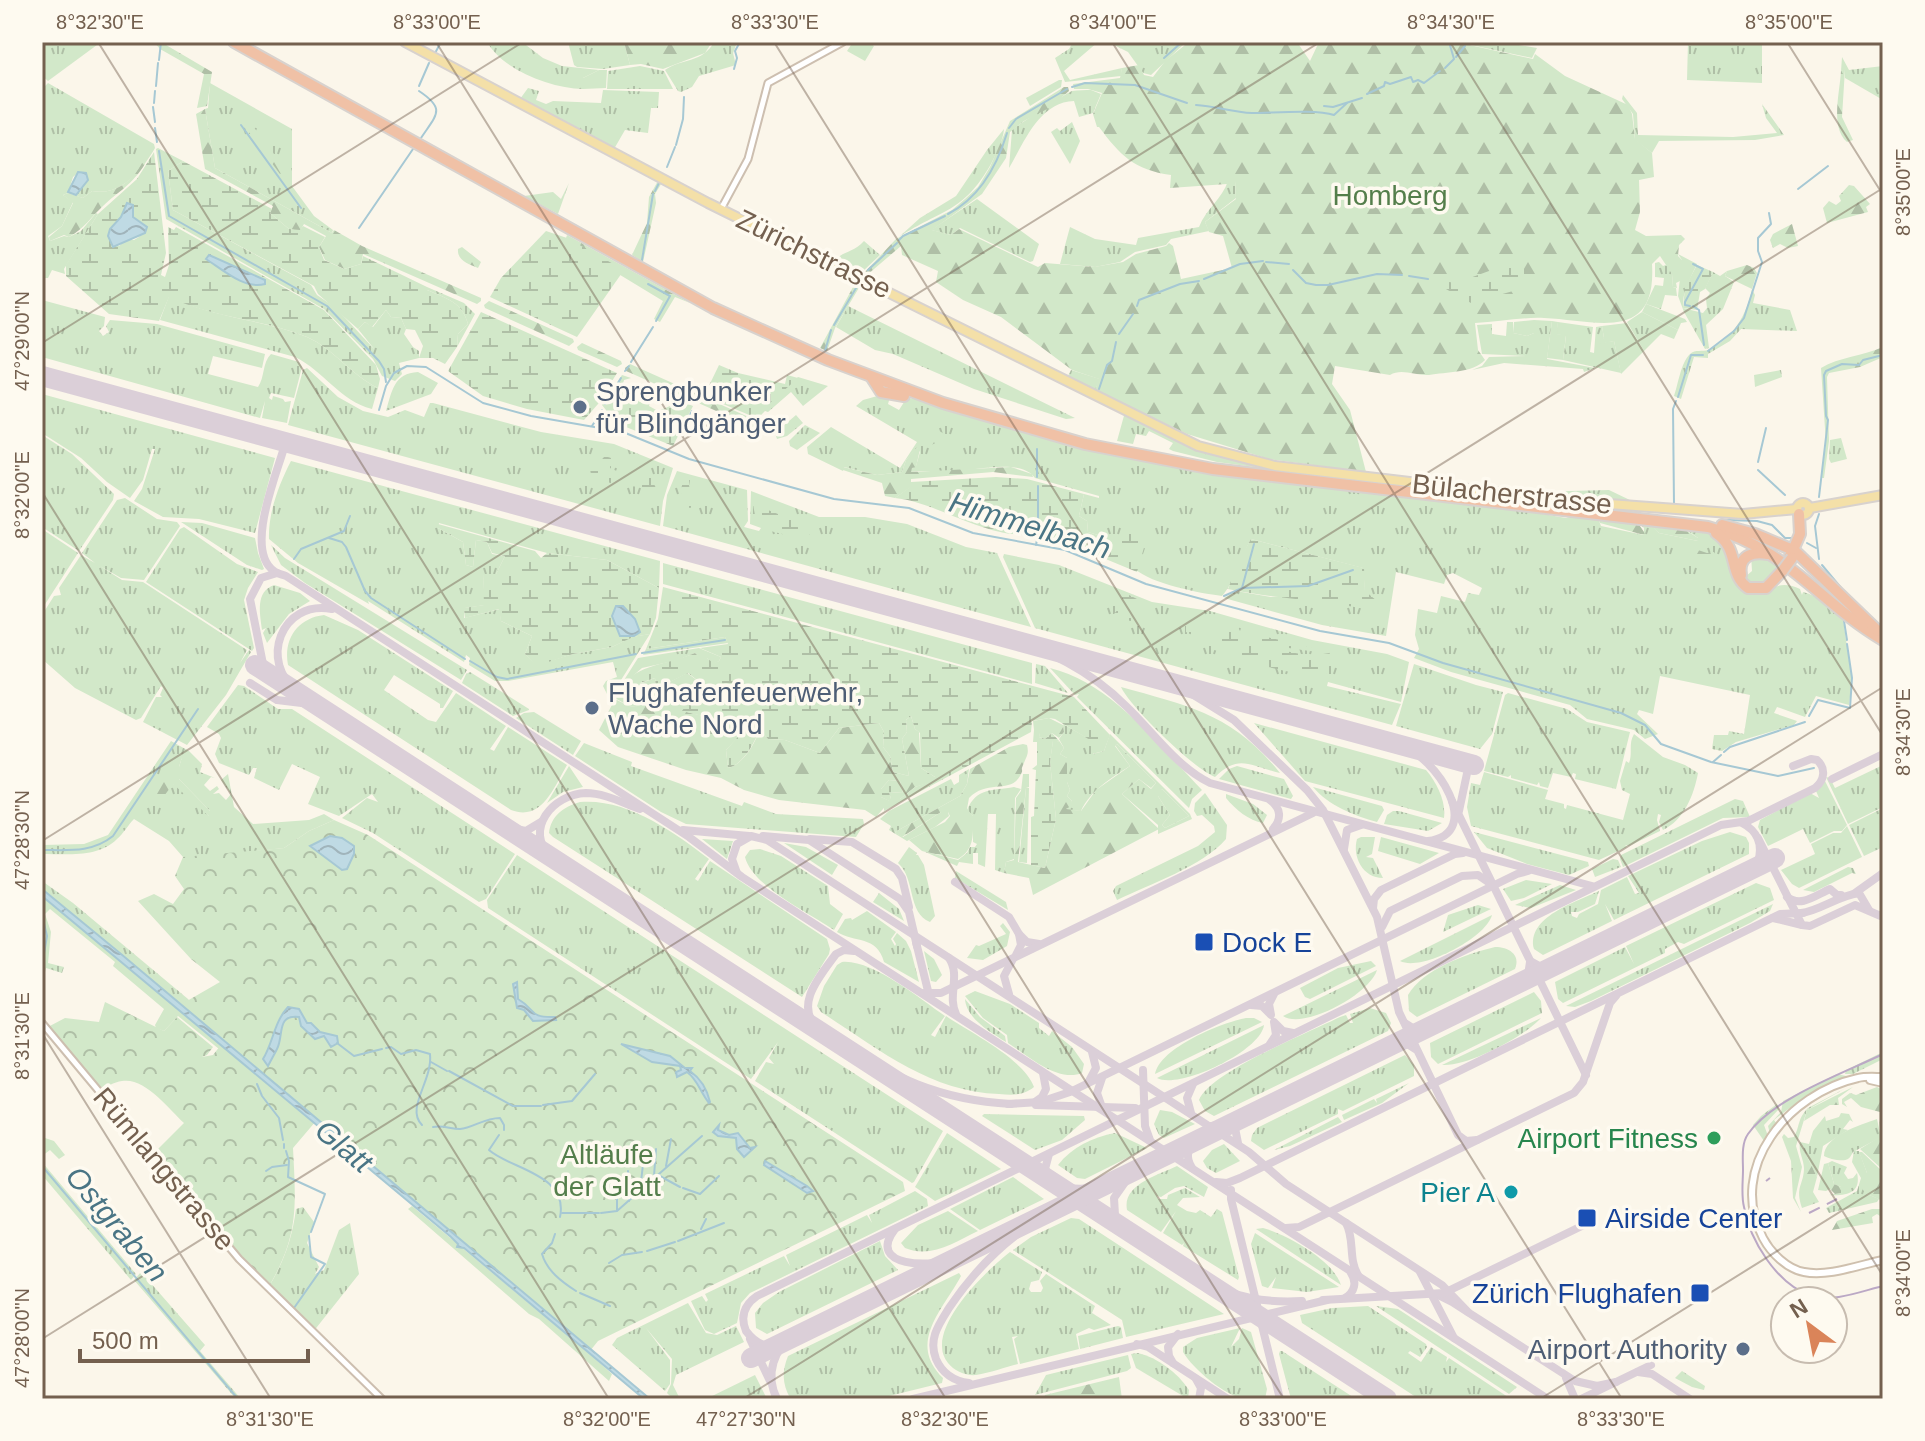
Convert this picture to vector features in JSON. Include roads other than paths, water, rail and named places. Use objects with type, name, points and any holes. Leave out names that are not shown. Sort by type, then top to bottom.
[{"type":"highway","points":[[234,42],[680,291],[776,338],[870,377],[881,392],[907,397],[920,395],[1046,434],[1198,467],[1554,511],[1692,522],[1740,533],[1777,552],[1883,637]]},
{"type":"highway","points":[[243,42],[698,295],[814,350],[933,395],[1077,437],[1204,464],[1692,522],[1748,532],[1792,554],[1883,637]]},
{"type":"highway","points":[[1692,522],[1727,542],[1734,556],[1738,578],[1748,588],[1758,590],[1768,587],[1792,554],[1803,511]]},
{"type":"highway","points":[[1692,522],[1731,534],[1775,556],[1848,617],[1883,637]]},
{"type":"highway","points":[[1775,556],[1759,552],[1748,555],[1740,566],[1742,578],[1749,585],[1762,586],[1782,569]]},
{"type":"main road","name":"Zürichstrasse","points":[[405,42],[721,209],[1188,442],[1229,454]]},
{"type":"main road","name":"Bülacherstrasse","points":[[1229,454],[1275,466],[1581,503],[1743,514],[1803,511],[1883,495]]},
{"type":"main road","points":[[1883,1080],[1854,1080],[1830,1087],[1793,1112],[1768,1140],[1755,1166],[1752,1190],[1756,1220],[1764,1240],[1769,1249],[1792,1268],[1822,1273],[1883,1260]]},
{"type":"street","points":[[721,209],[748,159],[767,85],[774,78],[843,42]]},
{"type":"street","name":"Rümlangstrasse","points":[[42,1023],[239,1259],[382,1399]]},
{"type":"water","points":[[78,172],[86,173],[88,180],[76,195],[68,192]]},
{"type":"water","points":[[127,203],[133,205],[133,217],[147,227],[145,233],[113,247],[108,236],[110,229],[121,217]]},
{"type":"water","points":[[209,255],[265,280],[265,284],[250,284],[234,278],[206,259]]},
{"type":"water","points":[[616,606],[623,606],[635,619],[640,632],[634,636],[620,636],[612,616]]},
{"type":"water","points":[[330,836],[342,838],[354,846],[347,869],[342,870],[310,846]]},
{"type":"water","name":"Glatt","points":[[42,889],[650,1399],[644,1399],[464,1248],[457,1247],[458,1244],[451,1237],[42,896]]},
{"type":"water","points":[[517,982],[518,999],[536,1015],[555,1017],[556,1020],[533,1021],[524,1010],[517,1008],[513,984]]},
{"type":"water","points":[[288,1007],[299,1009],[307,1023],[320,1032],[337,1036],[338,1043],[331,1047],[324,1036],[315,1039],[301,1026],[299,1017],[292,1017],[284,1022],[279,1044],[268,1066],[263,1059]]},
{"type":"water","points":[[621,1044],[670,1056],[685,1068],[692,1068],[690,1071],[703,1084],[710,1102],[687,1072],[677,1077],[680,1066],[652,1062]]},
{"type":"water","points":[[719,1125],[718,1130],[729,1135],[738,1133],[750,1148],[755,1147],[744,1157],[737,1149],[736,1138],[718,1136],[713,1132]]},
{"type":"water","points":[[765,1161],[813,1191],[807,1193],[764,1165]]},
{"type":"waterway","points":[[159,60],[161,42]]},
{"type":"waterway","points":[[434,55],[441,42]]},
{"type":"waterway","points":[[734,69],[735,51],[740,42]]},
{"type":"waterway","points":[[1164,58],[1182,42]]},
{"type":"waterway","points":[[1445,68],[1454,59],[1449,42]]},
{"type":"waterway","points":[[1456,57],[1465,46]]},
{"type":"waterway","points":[[156,86],[158,63]]},
{"type":"waterway","points":[[419,86],[429,63]]},
{"type":"waterway","points":[[1367,94],[1384,86],[1385,82],[1390,84],[1411,77],[1413,82],[1418,80],[1424,83],[1440,71]]},
{"type":"waterway","points":[[1072,87],[1085,83],[1135,85],[1187,103]]},
{"type":"waterway","points":[[1009,128],[1016,119],[1067,89]]},
{"type":"waterway","points":[[154,103],[155,91]]},
{"type":"waterway","points":[[419,91],[436,107],[435,117],[421,138]]},
{"type":"waterway","points":[[676,145],[683,119],[684,97]]},
{"type":"waterway","points":[[1324,106],[1333,107],[1362,98]]},
{"type":"waterway","points":[[1196,105],[1252,113],[1334,115],[1347,103]]},
{"type":"waterway","points":[[153,107],[155,122]]},
{"type":"waterway","points":[[241,125],[301,208]]},
{"type":"waterway","points":[[155,128],[157,142]]},
{"type":"waterway","points":[[948,214],[978,190],[998,157],[1007,133]]},
{"type":"waterway","points":[[667,167],[675,147]]},
{"type":"waterway","points":[[359,228],[413,149]]},
{"type":"waterway","points":[[159,151],[169,216],[327,306],[379,361],[386,382]]},
{"type":"waterway","points":[[1798,189],[1828,166]]},
{"type":"waterway","points":[[655,191],[660,181]]},
{"type":"waterway","points":[[642,260],[653,194]]},
{"type":"waterway","points":[[1708,351],[1734,331],[1744,318],[1762,262],[1758,238],[1771,224],[1769,213]]},
{"type":"waterway","points":[[899,240],[945,216]]},
{"type":"waterway","points":[[868,270],[897,243]]},
{"type":"waterway","points":[[1204,279],[1240,264],[1263,261]]},
{"type":"waterway","points":[[1266,262],[1289,264]]},
{"type":"waterway","points":[[1690,306],[1685,302],[1703,269],[1693,264]]},
{"type":"waterway","points":[[1293,270],[1306,283],[1316,285],[1377,274],[1402,275]]},
{"type":"waterway","points":[[1409,276],[1428,279]]},
{"type":"waterway","points":[[1137,306],[1139,300],[1180,284],[1199,281]]},
{"type":"waterway","points":[[834,325],[859,283]]},
{"type":"waterway","points":[[648,284],[670,296],[656,321]]},
{"type":"waterway","points":[[1693,306],[1699,310],[1704,345]]},
{"type":"waterway","points":[[1119,334],[1133,314]]},
{"type":"waterway","points":[[631,362],[653,327]]},
{"type":"waterway","points":[[825,351],[831,330]]},
{"type":"waterway","points":[[1099,389],[1107,365],[1112,361],[1116,342]]},
{"type":"waterway","points":[[1678,397],[1691,355],[1703,355]]},
{"type":"waterway","points":[[1819,497],[1828,420],[1824,375],[1842,364],[1859,365],[1863,360],[1883,355]]},
{"type":"waterway","name":"Himmelbach","points":[[379,410],[386,386],[394,373],[407,366],[426,367],[483,403],[531,416],[623,432],[689,459],[834,499],[909,508],[973,533],[1065,550],[1146,584],[1320,631],[1389,643],[1443,663],[1621,713],[1645,725],[1661,744],[1711,762],[1778,776],[1814,768]]},
{"type":"waterway","points":[[625,371],[629,366]]},
{"type":"waterway","points":[[605,404],[621,378]]},
{"type":"waterway","points":[[1674,505],[1673,409],[1676,401]]},
{"type":"waterway","points":[[592,426],[602,410]]},
{"type":"waterway","points":[[680,434],[692,411]]},
{"type":"waterway","points":[[1758,462],[1766,428]]},
{"type":"waterway","points":[[1037,449],[1037,477]]},
{"type":"waterway","points":[[1758,470],[1785,495]]},
{"type":"waterway","points":[[1038,486],[1038,530]]},
{"type":"waterway","points":[[1819,514],[1815,526],[1819,559]]},
{"type":"waterway","name":"Himmelbach","points":[[294,559],[301,549],[344,531],[350,516]]},
{"type":"waterway","points":[[1727,520],[1772,525],[1785,538],[1793,538]]},
{"type":"waterway","points":[[1036,545],[1038,534]]},
{"type":"waterway","points":[[329,538],[342,542],[346,547],[371,598],[465,659]]},
{"type":"waterway","points":[[1807,543],[1816,548]]},
{"type":"waterway","points":[[1224,596],[1242,588],[1254,544]]},
{"type":"waterway","points":[[1822,565],[1842,589]]},
{"type":"waterway","points":[[1242,588],[1308,586],[1353,570]]},
{"type":"waterway","points":[[1844,621],[1847,640]]},
{"type":"waterway","points":[[642,653],[725,640]]},
{"type":"waterway","points":[[1809,716],[1818,700],[1850,708],[1852,678],[1847,644]]},
{"type":"waterway","points":[[470,661],[497,677],[507,679],[636,654]]},
{"type":"waterway","name":"Himmelbach","points":[[42,850],[88,848],[113,836],[198,709]]},
{"type":"waterway","points":[[1724,752],[1730,747],[1805,722]]},
{"type":"waterway","points":[[1713,762],[1721,755]]},
{"type":"waterway","points":[[42,915],[47,936],[42,965]]},
{"type":"waterway","points":[[337,1043],[354,1056],[382,1049]]},
{"type":"waterway","points":[[386,1048],[391,1047],[401,1054],[416,1050],[430,1054],[428,1074],[416,1111],[422,1125]]},
{"type":"waterway","points":[[431,1062],[447,1071]]},
{"type":"waterway","points":[[449,1071],[513,1106],[541,1106]]},
{"type":"waterway","points":[[543,1105],[572,1101],[595,1074]]},
{"type":"waterway","points":[[257,1084],[279,1118],[283,1140]]},
{"type":"waterway","points":[[433,1127],[460,1129],[500,1118],[504,1130]]},
{"type":"waterway","points":[[499,1135],[489,1150],[547,1182],[556,1191],[560,1217]]},
{"type":"waterway","points":[[601,1213],[617,1211],[702,1136]]},
{"type":"waterway","points":[[666,1166],[671,1139]]},
{"type":"waterway","points":[[654,1176],[656,1149]]},
{"type":"waterway","points":[[286,1151],[288,1177],[325,1194],[311,1232]]},
{"type":"waterway","points":[[640,1190],[644,1156]]},
{"type":"waterway","points":[[266,1171],[287,1165]]},
{"type":"waterway","name":"Ostgraben","points":[[42,1166],[238,1399]]},
{"type":"waterway","points":[[628,1171],[629,1201]]},
{"type":"waterway","points":[[658,1175],[680,1187]]},
{"type":"waterway","points":[[683,1188],[700,1194],[719,1176]]},
{"type":"waterway","points":[[617,1192],[617,1210]]},
{"type":"waterway","points":[[562,1213],[599,1213]]},
{"type":"waterway","points":[[701,1229],[706,1219]]},
{"type":"waterway","points":[[678,1241],[724,1223]]},
{"type":"waterway","points":[[555,1234],[542,1254],[544,1260],[560,1280],[576,1291]]},
{"type":"waterway","points":[[294,1308],[325,1264],[311,1257],[309,1236]]},
{"type":"waterway","points":[[647,1251],[675,1242]]},
{"type":"waterway","points":[[609,1263],[622,1255],[642,1252]]},
{"type":"waterway","points":[[580,1293],[610,1306]]},
{"type":"tram line","points":[[1883,1054],[1791,1098],[1759,1121],[1744,1142],[1742,1193],[1747,1220],[1759,1247],[1776,1272],[1799,1290],[1811,1296],[1828,1298],[1883,1286]]},
{"type":"railway","points":[[1766,1181],[1770,1178]]},
{"type":"railway","points":[[1809,1213],[1837,1199]]},
{"type":"place","name":"Sprengbunker für Blindgänger","points":[[580,407]]},
{"type":"place","name":"Flughafenfeuerwehr, Wache Nord","points":[[592,708]]},
{"type":"place","name":"Dock E","points":[[1204,942]]},
{"type":"place","name":"Airport Fitness","points":[[1714,1138]]},
{"type":"place","name":"Pier A","points":[[1511,1192]]},
{"type":"place","name":"Airside Center","points":[[1587,1218]]},
{"type":"place","name":"Zürich Flughafen","points":[[1700,1293]]},
{"type":"place","name":"Airport Authority","points":[[1743,1349]]},
{"type":"park label","name":"Homberg","points":[[1390,195]]},
{"type":"park label","name":"Altläufe der Glatt","points":[[607,1170]]}]
